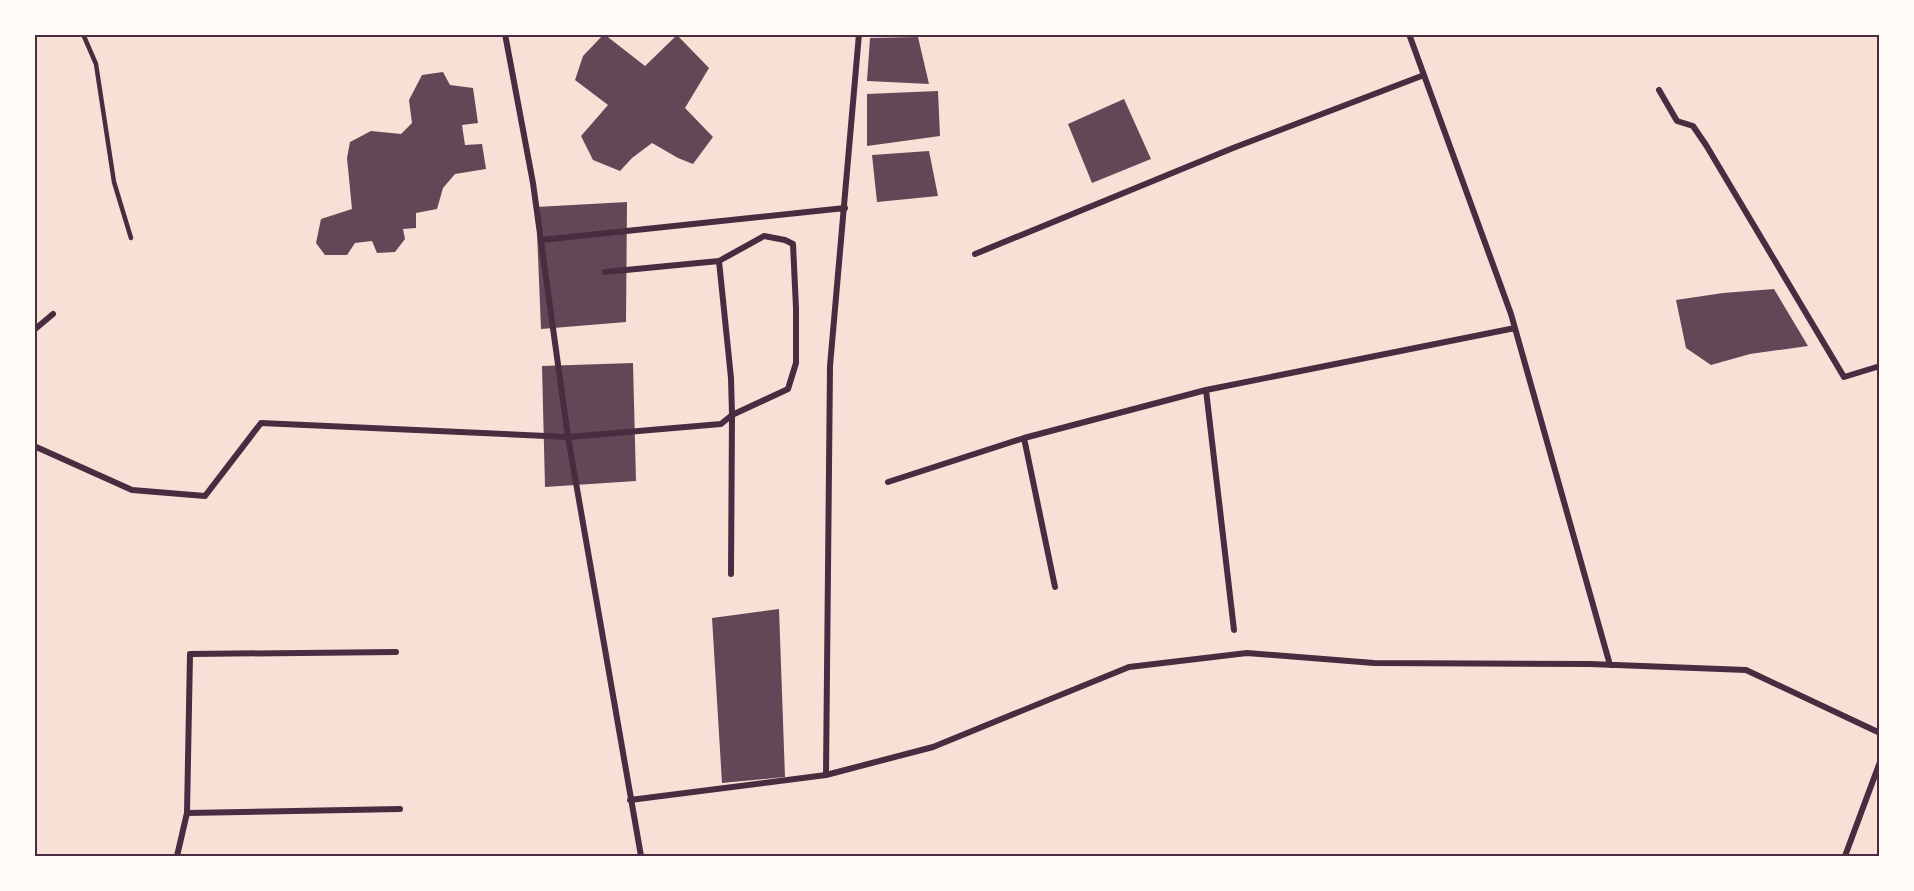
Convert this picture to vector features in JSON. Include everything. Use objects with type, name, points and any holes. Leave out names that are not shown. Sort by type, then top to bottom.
[{"type":"street","points":[[504,34],[533,183],[568,437],[641,856]]},
{"type":"street","points":[[826,775],[830,366],[860,34]]},
{"type":"street","points":[[1409,34],[1515,328],[1610,665]]},
{"type":"street","points":[[975,254],[1233,148],[1424,75]]},
{"type":"street","points":[[1659,90],[1677,121],[1693,126],[1706,145],[1844,377],[1880,366]]},
{"type":"street","points":[[541,240],[845,208]]},
{"type":"street","points":[[34,446],[132,490],[205,496],[261,423],[568,437],[721,424],[732,416],[788,389],[796,363],[793,244],[764,236],[719,261],[605,272]]},
{"type":"street","points":[[719,261],[732,416],[731,574]]},
{"type":"street","points":[[34,330],[53,314]]},
{"type":"street","points":[[888,482],[1024,438],[1206,390],[1515,328]]},
{"type":"street","points":[[1206,390],[1234,630]]},
{"type":"street","points":[[1024,438],[1055,587]]},
{"type":"street","points":[[177,856],[187,813],[190,654],[396,652]]},
{"type":"street","points":[[630,800],[826,775],[933,747],[1129,667],[1247,653],[1374,663],[1610,665],[1746,670],[1880,733]]},
{"type":"street","points":[[1845,856],[1880,762]]},
{"type":"street","points":[[187,813],[400,809]]},
{"type":"lane","points":[[83,34],[96,64],[114,182],[131,238]]},
{"type":"building","points":[[604,34],[645,66],[677,35],[709,68],[685,108],[713,137],[693,164],[652,143],[632,158],[620,171],[593,160],[581,136],[608,105],[575,80],[583,56]]},
{"type":"building","points":[[918,37],[929,84],[867,81],[870,38]]},
{"type":"building","points":[[443,72],[450,85],[473,88],[478,123],[462,125],[465,145],[482,144],[486,169],[455,174],[443,188],[437,209],[416,213],[416,228],[403,229],[405,239],[395,252],[377,253],[372,241],[355,243],[347,255],[325,255],[316,243],[321,219],[352,209],[347,158],[350,142],[371,131],[401,134],[412,123],[409,100],[422,75]]},
{"type":"building","points":[[938,91],[940,136],[867,146],[867,94]]},
{"type":"building","points":[[1124,99],[1151,159],[1092,183],[1068,124]]},
{"type":"building","points":[[929,151],[938,196],[877,202],[872,155]]},
{"type":"building","points":[[627,202],[626,322],[541,329],[536,207]]},
{"type":"building","points":[[1774,289],[1808,346],[1750,354],[1711,365],[1686,348],[1676,300]]},
{"type":"building","points":[[633,363],[636,481],[545,487],[542,366]]},
{"type":"building","points":[[779,609],[785,777],[722,783],[712,618]]}]
